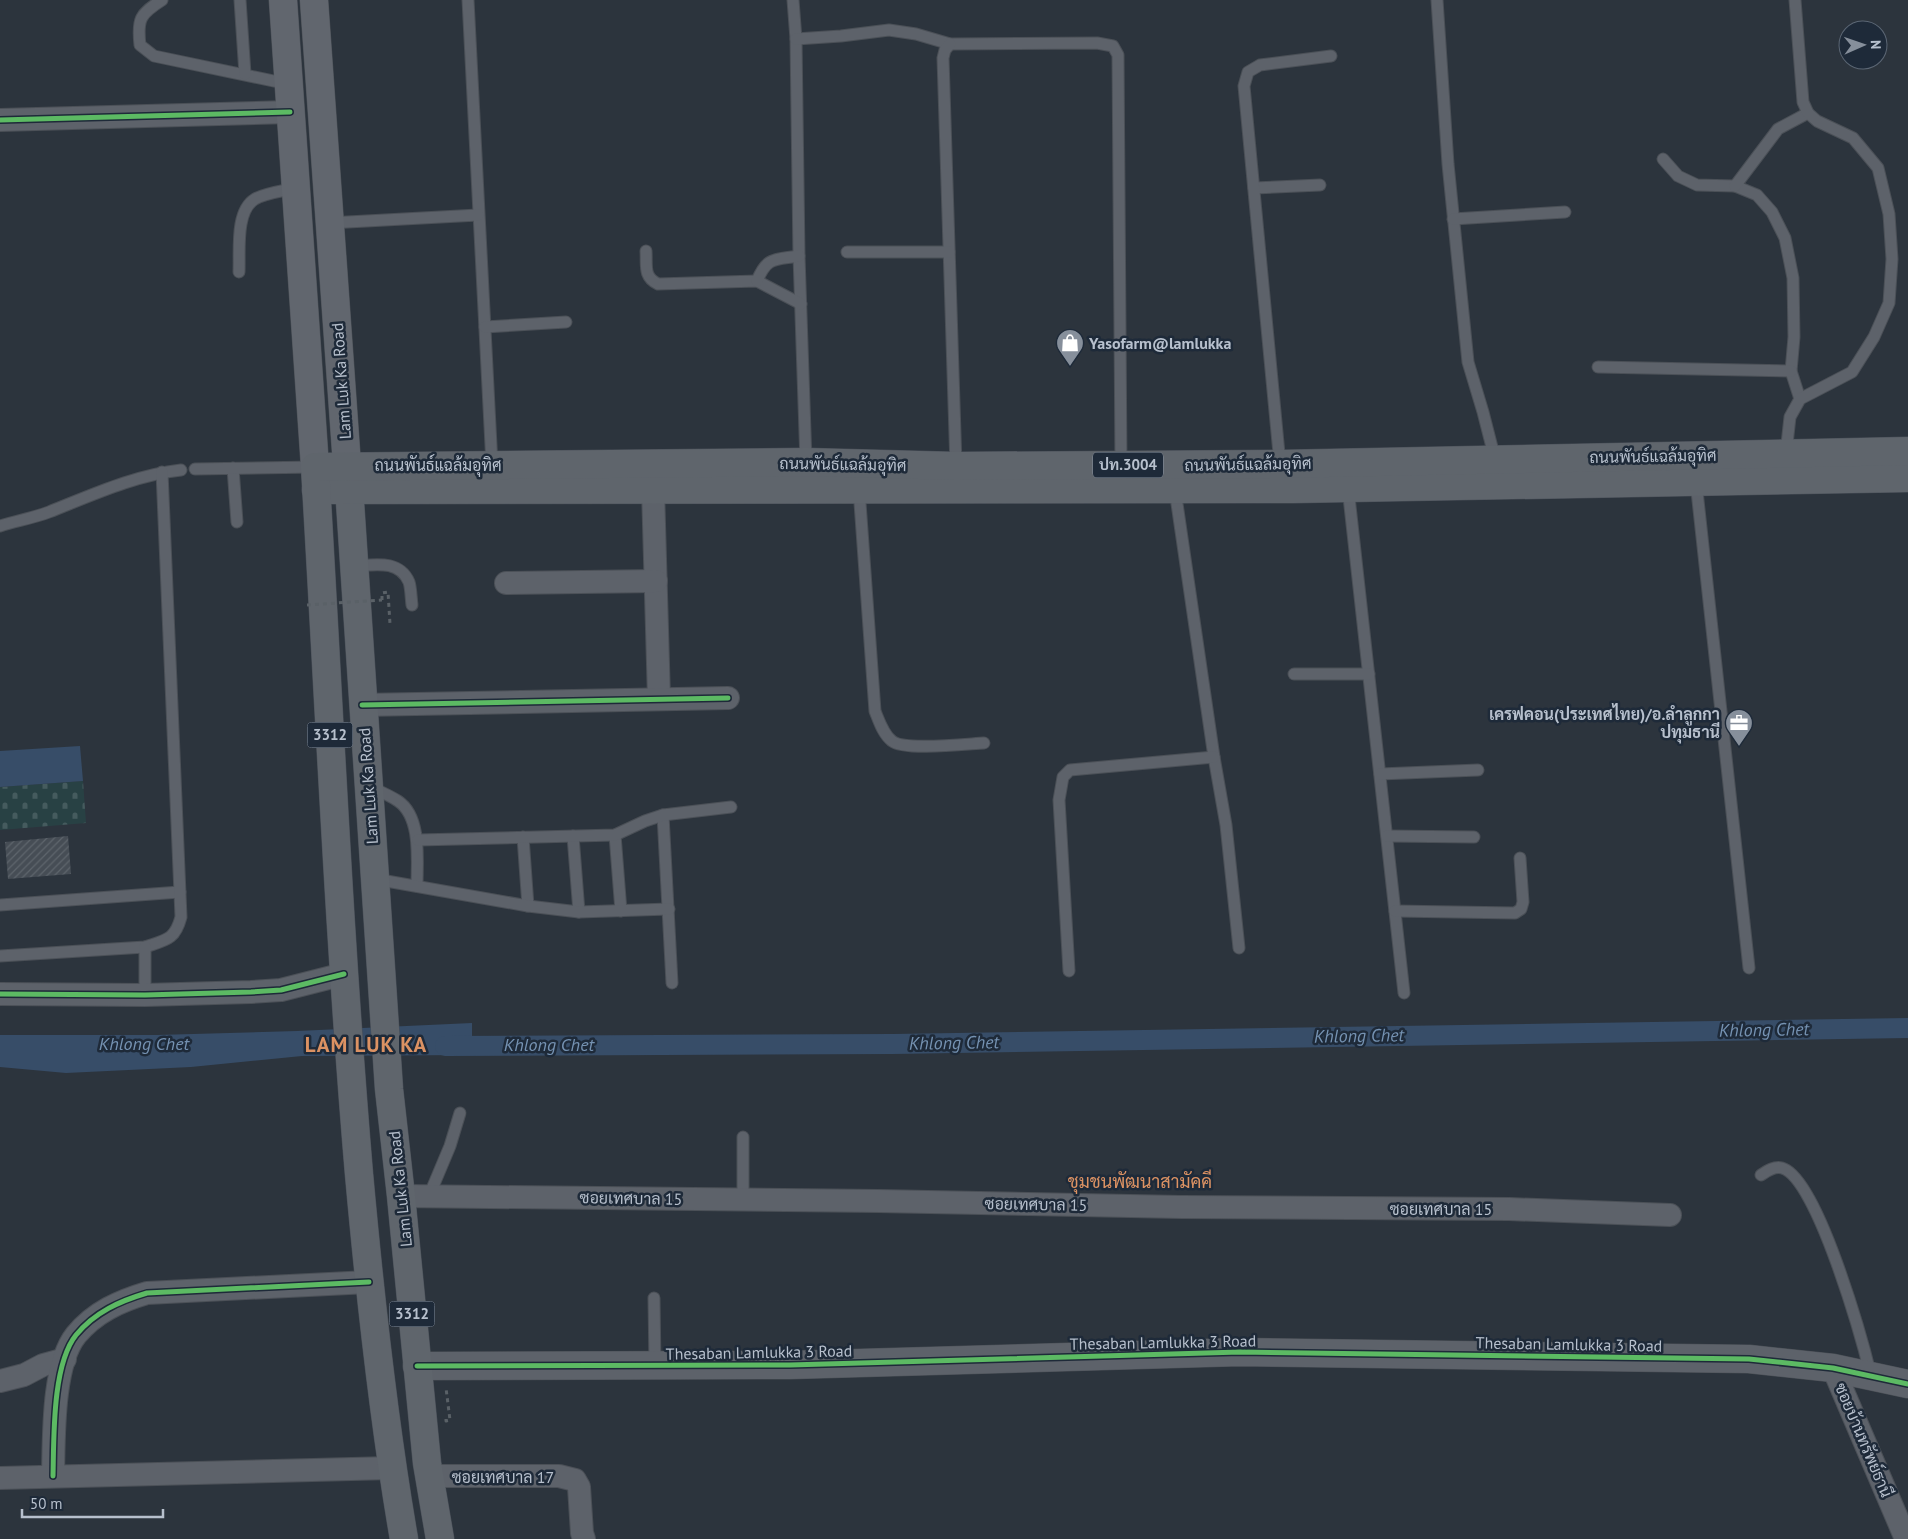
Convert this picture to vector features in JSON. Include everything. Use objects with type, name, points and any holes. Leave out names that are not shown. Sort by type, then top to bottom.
[{"type":"main road","name":"Lam Luk Ka Road","points":[[283,0],[316,478],[352,1092],[369,1282],[391,1468],[404,1539]]},
{"type":"main road","name":"Lam Luk Ka Road","points":[[314,0],[389,1089],[417,1366],[430,1476],[440,1539]]},
{"type":"main road","name":"ถนนพันธ์แฉล้มอุทิศ","points":[[348,478],[492,465],[806,462],[956,466],[1280,464],[1908,450]]},
{"type":"main road","name":"ปท.3004","points":[[316,478],[348,478]]},
{"type":"main road","name":"ถนนพันธ์แฉล้มอุทิศ","points":[[348,478],[653,489],[1348,488],[1908,478]]},
{"type":"street","points":[[0,120],[290,112]]},
{"type":"street","points":[[653,489],[659,699]]},
{"type":"street","points":[[506,583],[656,581]]},
{"type":"street","points":[[362,705],[728,698]]},
{"type":"street","points":[[0,994],[145,995],[251,992],[281,990],[344,977]]},
{"type":"street","name":"ซอยเทศบาล 15","points":[[401,1196],[1180,1207],[1509,1209],[1670,1215]]},
{"type":"street","points":[[53,1476],[55,1415],[65,1359],[75,1336],[94,1317],[120,1301],[147,1293],[369,1282]]},
{"type":"street","name":"Thesaban Lamlukka 3 Road","points":[[417,1366],[790,1366],[1240,1352],[1749,1359],[1833,1368],[1908,1384]]},
{"type":"street","points":[[0,1381],[24,1375],[42,1365],[65,1359]]},
{"type":"street","name":"ซอยบ้านทรัพย์ธานี","points":[[1833,1368],[1906,1539]]},
{"type":"street","points":[[0,1478],[391,1468]]},
{"type":"street","name":"ซอยเทศบาล 17","points":[[430,1476],[559,1476],[575,1480],[579,1487],[584,1539]]},
{"type":"lane","points":[[162,0],[146,10],[138,28],[140,45],[154,56],[288,84]]},
{"type":"lane","points":[[240,0],[245,74]]},
{"type":"lane","points":[[468,0],[492,465]]},
{"type":"lane","points":[[793,0],[796,39],[799,256],[806,462]]},
{"type":"lane","points":[[1437,0],[1453,219],[1468,362],[1483,412],[1494,459]]},
{"type":"lane","points":[[1786,453],[1790,417],[1800,399],[1852,372],[1874,337],[1889,303],[1892,260],[1889,214],[1878,168],[1853,138],[1817,121],[1808,113],[1803,102],[1795,0]]},
{"type":"lane","points":[[796,39],[889,30],[916,34],[950,44],[1097,43],[1113,46],[1118,55],[1121,465]]},
{"type":"lane","points":[[950,44],[945,50],[943,58],[956,466]]},
{"type":"lane","points":[[1280,464],[1244,86],[1248,72],[1260,65],[1331,56]]},
{"type":"lane","points":[[1735,186],[1778,129],[1808,113]]},
{"type":"lane","points":[[1663,159],[1678,176],[1697,185],[1735,186],[1756,195],[1772,212],[1786,238],[1792,278],[1794,337],[1791,371],[1800,399]]},
{"type":"lane","points":[[1254,188],[1320,185]]},
{"type":"lane","points":[[239,272],[241,217],[247,204],[256,198],[296,188]]},
{"type":"lane","points":[[1453,219],[1565,212]]},
{"type":"lane","points":[[329,223],[478,215]]},
{"type":"lane","points":[[646,250],[648,276],[658,284],[757,281],[801,304]]},
{"type":"lane","points":[[847,252],[949,252]]},
{"type":"lane","points":[[757,281],[763,267],[772,261],[799,256]]},
{"type":"lane","points":[[484,327],[566,322]]},
{"type":"lane","points":[[1598,367],[1791,371]]},
{"type":"lane","points":[[233,468],[237,522]]},
{"type":"lane","points":[[195,469],[233,468],[316,478]]},
{"type":"lane","points":[[0,526],[48,512],[82,498],[162,472],[182,470]]},
{"type":"lane","points":[[0,956],[146,947],[166,941],[178,931],[181,917],[162,472]]},
{"type":"lane","points":[[1696,482],[1749,968]]},
{"type":"lane","points":[[859,488],[875,711],[883,732],[892,742],[912,747],[984,743]]},
{"type":"lane","points":[[1174,488],[1226,825],[1239,948]]},
{"type":"lane","points":[[1348,488],[1404,993]]},
{"type":"lane","points":[[354,566],[390,565],[401,570],[409,582],[412,605]]},
{"type":"lane","points":[[1294,674],[1369,674]]},
{"type":"lane","points":[[1069,971],[1059,800],[1063,777],[1070,770],[1214,757]]},
{"type":"lane","points":[[1380,774],[1478,770]]},
{"type":"lane","points":[[368,786],[400,802],[409,814],[418,840],[417,886]]},
{"type":"lane","points":[[418,840],[615,835],[644,821],[663,816],[731,807]]},
{"type":"lane","points":[[663,816],[672,983]]},
{"type":"lane","points":[[615,835],[621,911]]},
{"type":"lane","points":[[573,836],[579,912]]},
{"type":"lane","points":[[1387,836],[1474,837]]},
{"type":"lane","points":[[523,837],[528,906]]},
{"type":"lane","points":[[1395,911],[1515,913],[1521,909],[1523,902],[1520,858]]},
{"type":"lane","points":[[375,879],[528,906],[579,912],[669,909]]},
{"type":"lane","points":[[0,905],[180,892]]},
{"type":"lane","points":[[145,995],[146,947]]},
{"type":"lane","points":[[429,1196],[450,1146],[460,1113]]},
{"type":"lane","points":[[743,1200],[744,1137]]},
{"type":"lane","points":[[1761,1175],[1775,1168],[1783,1168],[1797,1179],[1809,1197],[1852,1306],[1871,1376]]},
{"type":"lane","points":[[654,1298],[655,1366]]},
{"type":"path","points":[[306,605],[382,600],[382,593],[388,592],[390,624]]},
{"type":"path","points":[[445,1380],[448,1421]]},
{"type":"green space","points":[[83,781],[86,823],[0,830],[0,787]]},
{"type":"water","points":[[80,746],[83,781],[0,787],[0,751]]},
{"type":"water","points":[[472,1023],[472,1055],[302,1056],[191,1067],[66,1073],[0,1067],[0,1035],[157,1035]]},
{"type":"building","points":[[68,836],[71,874],[8,879],[5,842]]},
{"type":"waterway","name":"Khlong Chet","points":[[445,1046],[893,1044],[1908,1028]]},
{"type":"cycle path","points":[[0,120],[290,112]]},
{"type":"cycle path","points":[[362,705],[728,698]]},
{"type":"cycle path","points":[[0,994],[145,995],[251,992],[281,990],[344,974]]},
{"type":"cycle path","points":[[53,1476],[54,1423],[62,1364],[68,1348],[76,1335],[91,1320],[108,1308],[147,1293],[369,1282]]},
{"type":"cycle path","points":[[417,1366],[790,1365],[1240,1352],[1749,1359],[1833,1368],[1908,1384]]},
{"type":"place","name":"Yasofarm@lamlukka","points":[[1070,367]]},
{"type":"place","name":"เครฟคอน(ประเทศไทย)/อ.ลำลูกกา ปทุมธานี","points":[[1739,747]]},
{"type":"district","name":"LAM LUK KA","points":[[366,1045]]},
{"type":"district","name":"ชุมชนพัฒนาสามัคคี","points":[[1140,1182]]}]
